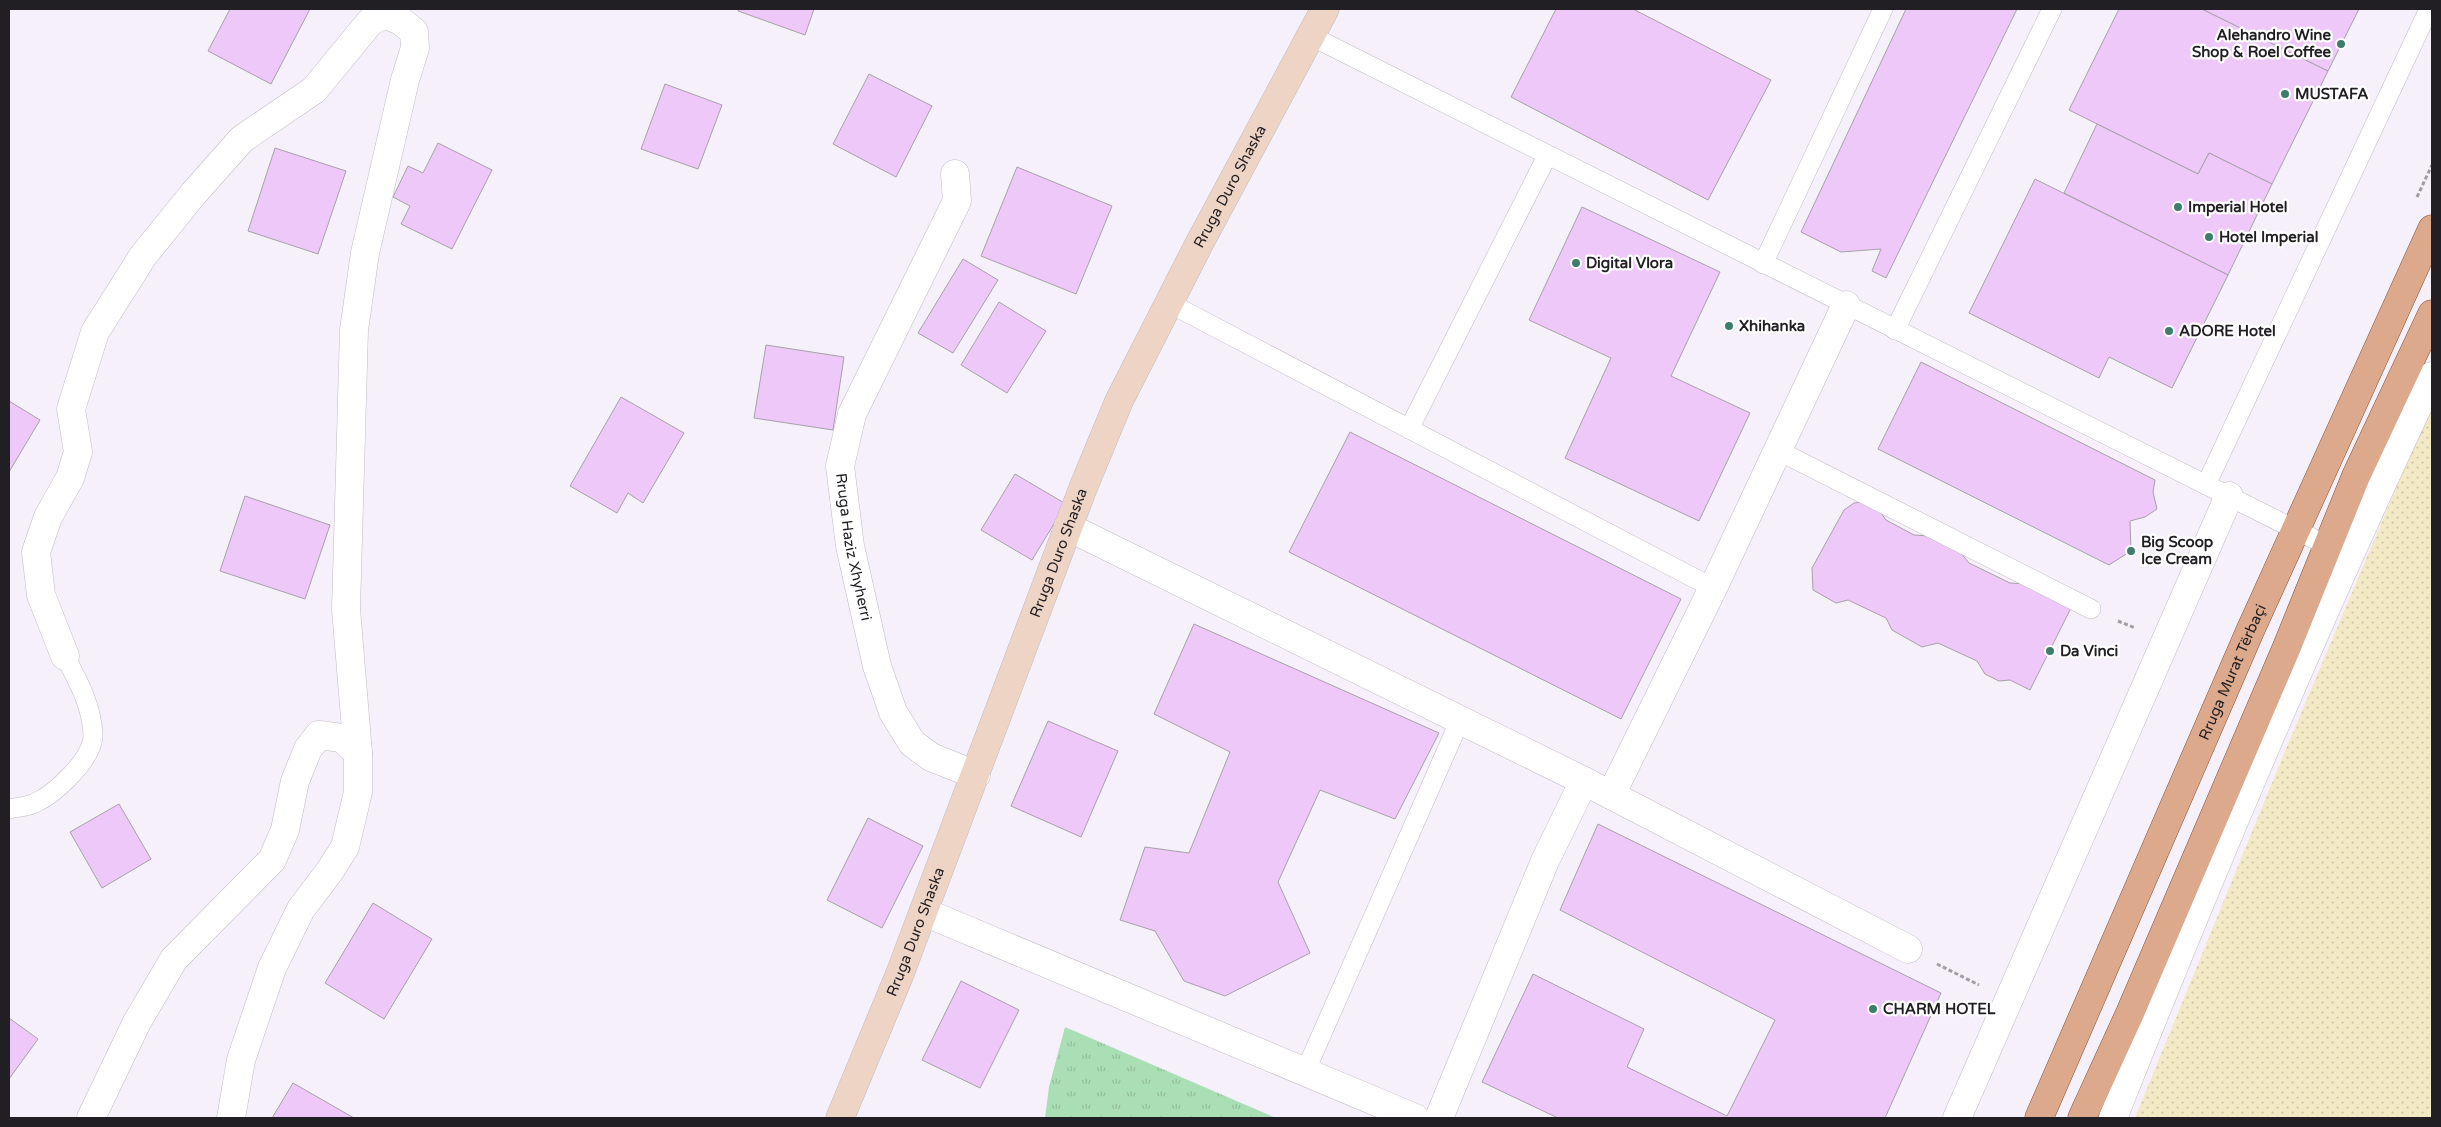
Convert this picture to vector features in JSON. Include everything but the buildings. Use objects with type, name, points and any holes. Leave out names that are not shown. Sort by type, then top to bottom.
[{"type":"main road","name":"Rruga Duro Shaska","points":[[840,1118],[924,912],[1068,527],[1119,401],[1169,303],[1326,9]]},
{"type":"main road","name":"Rruga Murat Tërbaçi","points":[[2040,1118],[2295,530],[2432,229]]},
{"type":"main road","points":[[2082,1118],[2154,958],[2356,476],[2432,314]]},
{"type":"street","points":[[66,656],[40,595],[36,552],[48,517],[70,478],[78,452],[71,409],[95,332],[144,256],[194,193],[242,139],[314,90],[370,22],[384,14],[402,21],[414,32],[416,48],[405,80],[365,253],[354,330],[346,609],[358,754],[358,792],[344,847],[329,872],[301,909],[272,968],[241,1060],[231,1118]]},
{"type":"street","name":"Rruga Haziz Xhyherri","points":[[955,174],[957,201],[852,414],[840,466],[850,546],[877,666],[893,712],[912,743],[931,757],[976,775]]},
{"type":"street","points":[[1611,795],[1713,588],[1846,306]]},
{"type":"street","points":[[2113,1118],[2177,956],[2319,620],[2432,376]]},
{"type":"street","points":[[1957,1118],[2165,642],[2217,491]]},
{"type":"street","points":[[1068,527],[1584,781],[1908,949]]},
{"type":"street","points":[[91,1118],[137,1022],[174,959],[272,860],[285,830],[295,781],[308,749],[319,735],[342,738],[358,754]]},
{"type":"street","points":[[1439,1118],[1545,861],[1584,781]]},
{"type":"street","points":[[924,912],[1415,1118]]},
{"type":"lane","points":[[1763,264],[1883,9]]},
{"type":"lane","points":[[1895,330],[2052,9]]},
{"type":"lane","points":[[2217,491],[2429,9]]},
{"type":"lane","points":[[1310,36],[2328,546]]},
{"type":"lane","points":[[1409,429],[1547,156]]},
{"type":"lane","points":[[1169,303],[1713,588]]},
{"type":"lane","points":[[1778,450],[2091,609]]},
{"type":"lane","points":[[9,809],[35,803],[61,786],[82,762],[93,737],[86,697],[66,656]]},
{"type":"lane","points":[[1304,1072],[1460,720]]},
{"type":"path","points":[[2091,609],[2165,642]]},
{"type":"path","points":[[1908,949],[2008,1000]]},
{"type":"green space","points":[[1065,1027],[1276,1118],[1045,1118],[1049,1087]]},
{"type":"sand","points":[[2432,403],[2432,1118],[2135,1118],[2283,756]]},
{"type":"place","name":"Alehandro Wine Shop & Roel Coffee","points":[[2341,44]]},
{"type":"place","name":"MUSTAFA","points":[[2285,94]]},
{"type":"place","name":"Imperial Hotel","points":[[2178,207]]},
{"type":"place","name":"Hotel Imperial","points":[[2209,237]]},
{"type":"place","name":"Digital Vlora","points":[[1576,263]]},
{"type":"place","name":"Xhihanka","points":[[1729,326]]},
{"type":"place","name":"ADORE Hotel","points":[[2169,331]]},
{"type":"place","name":"Big Scoop Ice Cream","points":[[2131,551]]},
{"type":"place","name":"Da Vinci","points":[[2050,651]]},
{"type":"place","name":"CHARM HOTEL","points":[[1873,1009]]}]
